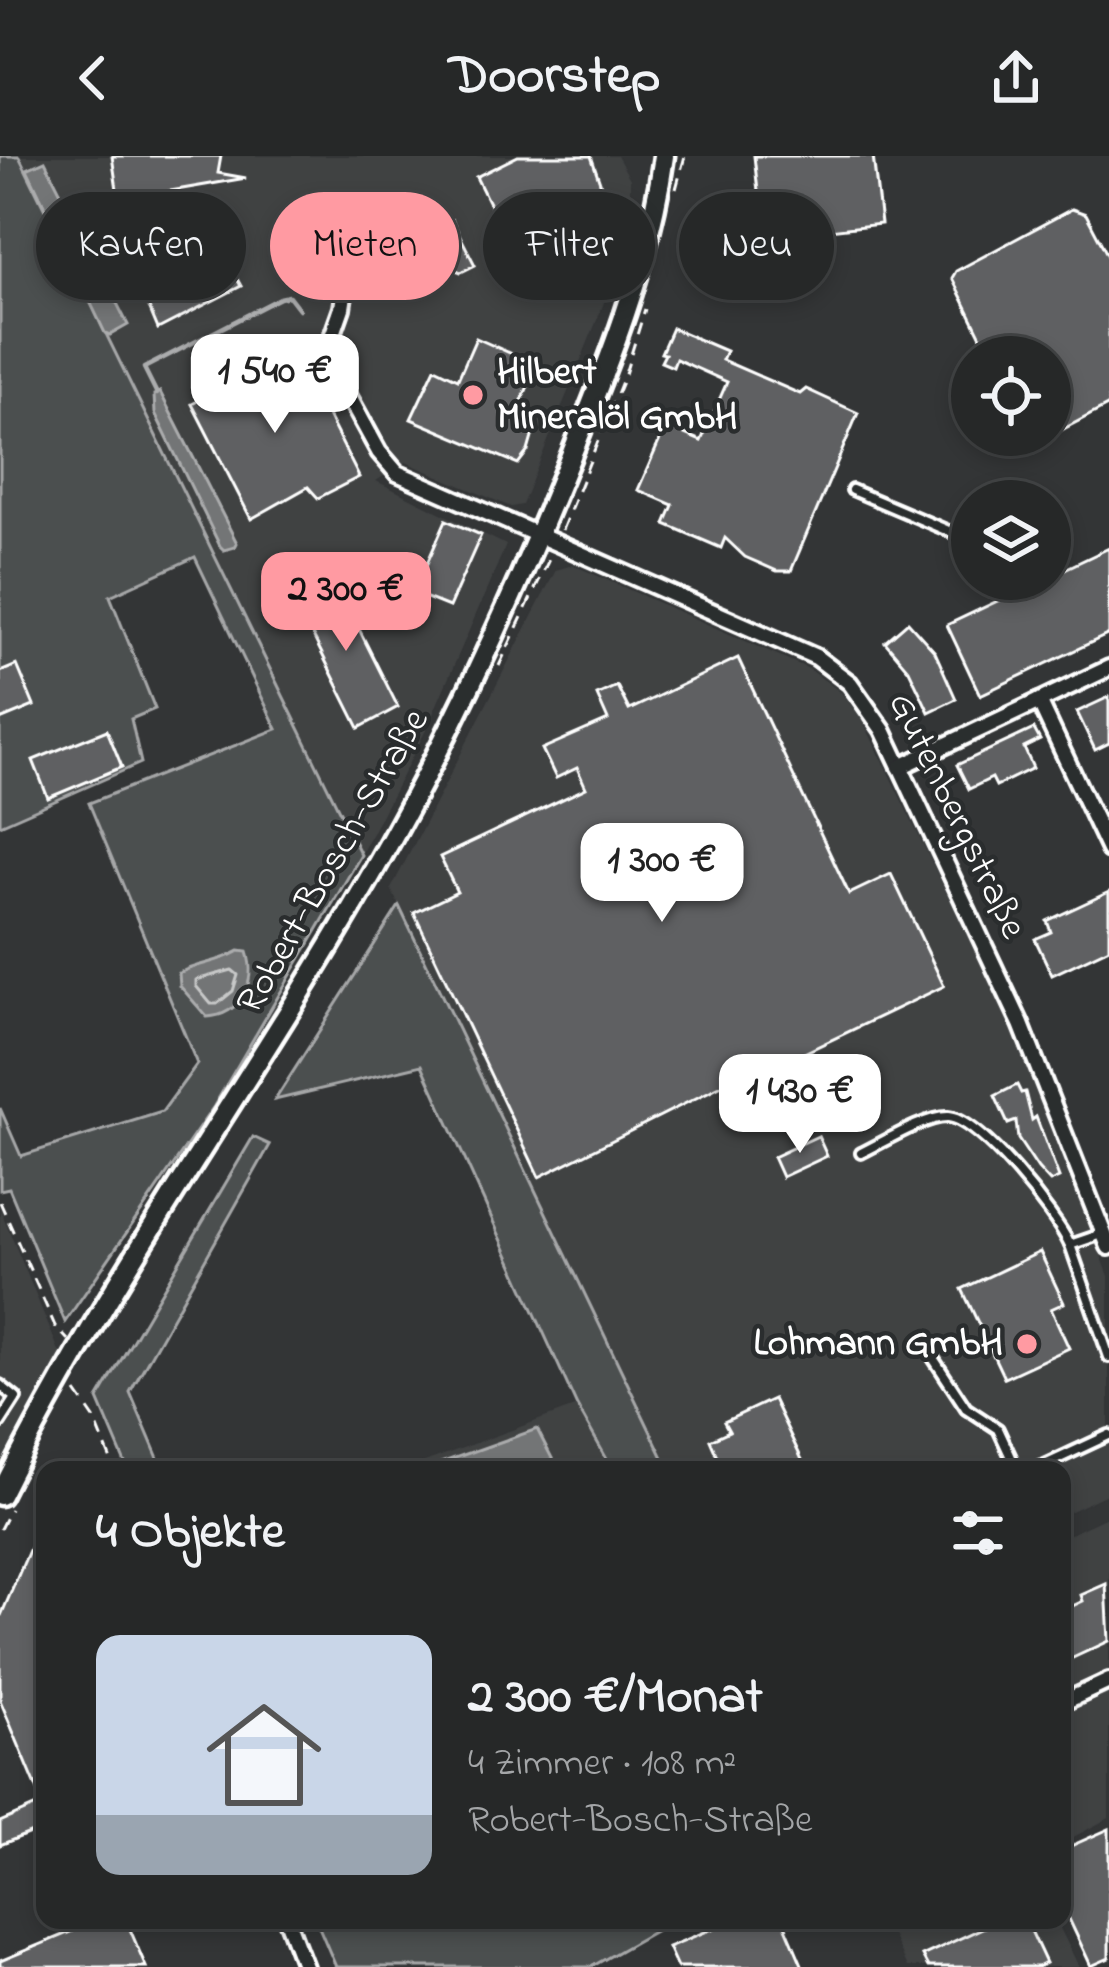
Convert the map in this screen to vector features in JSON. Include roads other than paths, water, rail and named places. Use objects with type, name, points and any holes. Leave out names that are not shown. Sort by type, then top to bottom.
[{"type":"street","name":"Robert-Bosch-Straße","points":[[0,1495],[80,1348],[374,869],[467,692],[538,536],[625,313],[650,230],[664,156]]},
{"type":"street","name":"Gutenbergstraße","points":[[343,300],[328,348],[330,362],[379,452],[398,473],[816,656],[863,698],[900,766],[1028,1039],[1107,1237]]},
{"type":"street","points":[[900,766],[1109,668]]},
{"type":"street","points":[[1039,701],[1109,850]]},
{"type":"street","points":[[1071,1699],[1109,1682]]},
{"type":"street","points":[[290,1929],[305,1967]]},
{"type":"lane","points":[[852,490],[951,532]]},
{"type":"lane","points":[[861,1153],[946,1116],[970,1123],[1060,1223],[1109,1357]]},
{"type":"lane","points":[[1070,1245],[1107,1237]]},
{"type":"lane","points":[[933,1358],[966,1408],[998,1429],[1011,1461]]},
{"type":"lane","points":[[0,1385],[16,1398],[0,1423]]},
{"type":"lane","points":[[1053,1461],[1109,1435]]},
{"type":"water","points":[[45,161],[61,192],[38,192],[27,169]]},
{"type":"water","points":[[89,300],[115,300],[128,325],[105,333]]},
{"type":"water","points":[[160,392],[235,547],[224,550],[220,546],[155,413],[154,395]]},
{"type":"water","points":[[247,952],[250,963],[248,985],[229,1010],[207,1017],[180,986],[179,973]]},
{"type":"water","points":[[537,1429],[553,1461],[446,1461]]},
{"type":"waterway","points":[[157,394],[144,368],[280,298],[289,296],[299,309]]},
{"type":"place","name":"Hilbert Mineralöl GmbH","points":[[473,395]]},
{"type":"place","name":"Lohmann GmbH","points":[[1027,1344]]}]
